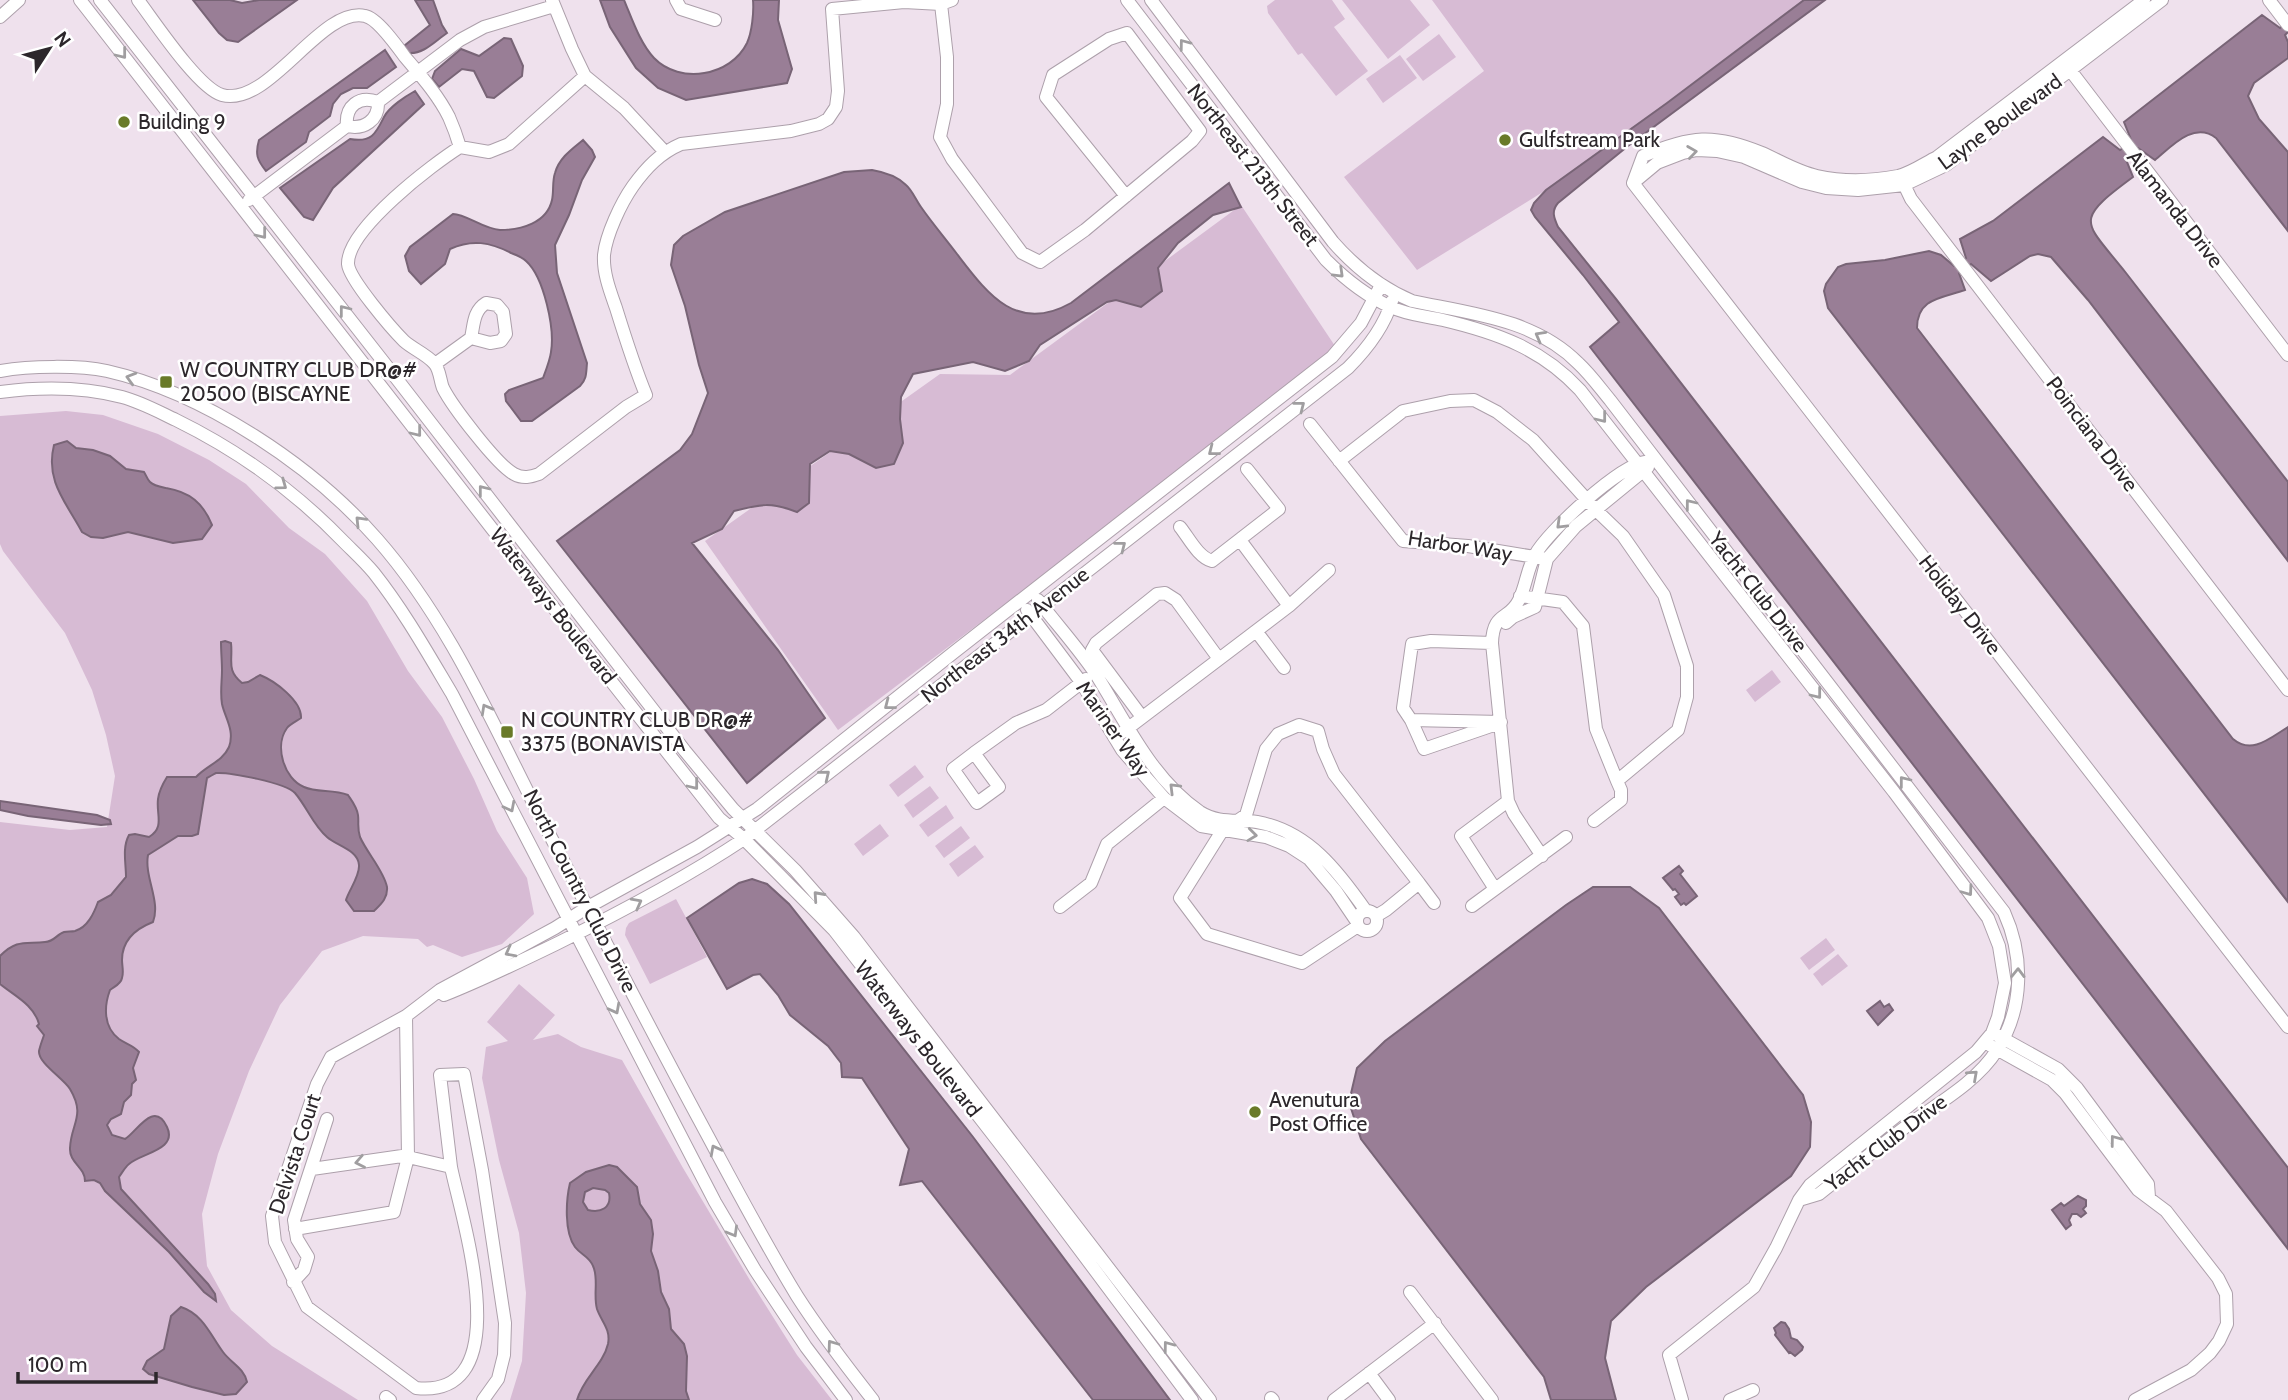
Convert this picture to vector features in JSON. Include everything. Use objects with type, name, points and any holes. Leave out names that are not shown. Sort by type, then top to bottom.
[{"type":"street","points":[[0,17],[19,0]]},
{"type":"street","name":"Waterways Boulevard","points":[[80,0],[719,818],[744,839],[834,930],[1011,1158],[1192,1400]]},
{"type":"street","name":"Waterways Boulevard","points":[[100,0],[685,751],[743,819],[794,870],[854,937],[1210,1400]]},
{"type":"street","points":[[138,0],[205,85],[222,95],[241,96],[264,82],[348,15],[366,16],[374,20],[418,72],[448,116],[460,147]]},
{"type":"street","points":[[676,0],[681,9],[715,20]]},
{"type":"street","name":"Northeast 213th Street","points":[[1127,0],[1326,260],[1349,282],[1394,309]]},
{"type":"street","name":"Northeast 213th Street","points":[[1151,0],[1333,242],[1346,257],[1395,293]]},
{"type":"street","name":"Layne Boulevard","points":[[1633,183],[1643,156],[1685,140],[1712,139],[1732,142],[1762,153],[1790,172],[1826,188],[1858,190],[1902,180],[1946,165],[2144,0]]},
{"type":"street","name":"Layne Boulevard","points":[[2067,66],[2162,0]]},
{"type":"street","points":[[2269,0],[2288,25]]},
{"type":"street","points":[[585,76],[509,144],[489,152],[460,147],[411,182],[356,240],[348,264],[353,277],[372,303],[404,340],[435,364],[443,388],[458,413],[503,466],[516,476],[528,478],[539,474],[626,407],[646,395],[610,289],[604,258],[606,240],[626,195],[640,175],[664,151],[681,144],[791,131],[820,124],[828,119],[835,107],[838,91],[832,9],[904,2],[946,2],[947,104],[940,136],[952,159],[1022,253],[1040,262],[1085,230],[1192,141],[1200,131],[1127,33],[1109,39],[1053,75],[1046,97],[1126,195]]},
{"type":"street","points":[[378,102],[460,40],[484,27],[553,3],[585,76],[624,108],[664,151]]},
{"type":"street","name":"Alamanda Drive","points":[[2067,66],[2288,355]]},
{"type":"street","points":[[346,126],[349,108],[359,100],[378,102]]},
{"type":"street","points":[[240,206],[346,126],[355,128],[374,119],[379,112],[378,102]]},
{"type":"street","name":"Poinciana Drive","points":[[1902,180],[1911,199],[2288,690]]},
{"type":"street","name":"Holiday Drive","points":[[1633,183],[2288,1027]]},
{"type":"street","name":"Northeast 34th Avenue","points":[[421,1004],[440,990],[743,819],[1332,357],[1361,323],[1381,285]]},
{"type":"street","name":"Northeast 34th Avenue","points":[[421,1004],[465,987],[678,882],[755,831],[1348,368],[1394,309],[1395,293]]},
{"type":"street","name":"Yacht Club Drive","points":[[1395,293],[1412,301],[1521,326],[1551,342],[1578,362],[1989,890],[2004,912],[2015,943],[2019,978],[2014,1011],[1972,1077],[1819,1194],[1800,1200],[1754,1287],[1669,1355],[1682,1400]]},
{"type":"street","name":"Yacht Club Drive","points":[[1394,309],[1504,338],[1538,354],[1580,390],[1894,792],[1988,918],[1999,946],[2005,983],[1994,1041]]},
{"type":"street","points":[[435,364],[471,338]]},
{"type":"street","name":"North Country Club Drive","points":[[0,371],[46,367],[104,370],[153,385],[238,426],[293,463],[335,496],[378,540],[431,609],[498,731],[651,1031],[745,1205],[799,1298],[873,1400]]},
{"type":"street","name":"North Country Club Drive","points":[[0,392],[22,389],[87,391],[122,397],[156,410],[226,446],[290,491],[323,520],[372,571],[412,625],[452,694],[715,1202],[755,1270],[806,1347],[846,1400]]},
{"type":"street","points":[[1339,461],[1403,411],[1450,401],[1474,400],[1497,412],[1533,440],[1623,536],[1664,595],[1687,666],[1687,697],[1678,730],[1617,781],[1621,800],[1594,821]]},
{"type":"street","name":"Harbor Way","points":[[1310,424],[1403,541],[1468,546],[1547,559]]},
{"type":"street","name":"Harbor Way","points":[[1617,781],[1596,729],[1583,625],[1563,602],[1519,599],[1534,557],[1543,541],[1587,499],[1656,460]]},
{"type":"street","name":"Harbor Way","points":[[1537,600],[1547,559],[1576,526],[1640,467]]},
{"type":"street","points":[[1181,527],[1199,553],[1212,561],[1279,509],[1247,469]]},
{"type":"street","points":[[1240,540],[1289,606]]},
{"type":"street","points":[[1116,739],[1289,606],[1329,570]]},
{"type":"street","name":"Mariner Way","points":[[1032,592],[1095,673],[1140,749],[1174,789],[1200,811],[1217,820],[1256,822],[1302,838],[1325,859],[1371,913]]},
{"type":"street","points":[[1142,717],[1092,649],[1157,594],[1165,593],[1176,600],[1219,659]]},
{"type":"street","points":[[1519,599],[1511,610],[1501,615],[1492,628],[1492,643],[1508,801],[1542,856]]},
{"type":"street","points":[[1492,643],[1496,632],[1513,617],[1535,607],[1537,600]]},
{"type":"street","name":"Mariner Way","points":[[1020,601],[1081,682],[1116,739],[1144,777],[1164,798],[1201,826],[1266,837],[1299,852],[1309,859],[1336,891],[1358,924]]},
{"type":"street","points":[[1256,631],[1284,668]]},
{"type":"street","points":[[1492,643],[1431,641],[1412,644],[1403,708],[1424,749],[1501,722]]},
{"type":"street","points":[[974,753],[1016,723],[1046,710],[1095,673]]},
{"type":"street","points":[[1411,720],[1501,722]]},
{"type":"street","points":[[1419,883],[1386,910],[1359,914],[1358,924],[1302,963],[1207,934],[1180,898],[1222,831],[1246,815],[1266,749],[1278,734],[1298,724],[1318,731],[1334,774],[1419,883],[1434,903]]},
{"type":"street","points":[[1060,907],[1091,883],[1107,844],[1164,798]]},
{"type":"street","points":[[1495,889],[1461,836],[1508,801]]},
{"type":"street","points":[[1472,906],[1566,837]]},
{"type":"street","points":[[1358,924],[1364,930],[1372,930],[1377,924],[1371,913]]},
{"type":"street","name":"Delvista Court","points":[[421,1004],[406,1016],[331,1056],[317,1083],[272,1216],[275,1242],[307,1307],[416,1388],[435,1394],[453,1390],[468,1379],[477,1354],[479,1329],[471,1268],[451,1167]]},
{"type":"street","points":[[295,1229],[394,1212],[409,1156],[406,1016]]},
{"type":"street","points":[[1994,1041],[2077,1088],[2148,1184],[2149,1197],[2166,1210],[2218,1278],[2226,1294],[2227,1324],[2210,1353],[2191,1370],[2135,1400]]},
{"type":"street","points":[[312,1169],[393,1156],[409,1156],[451,1167],[440,1075],[464,1074],[482,1170],[505,1323],[504,1355],[498,1379],[483,1400]]},
{"type":"street","points":[[293,1282],[304,1269],[308,1257],[297,1239],[294,1220],[327,1119]]},
{"type":"street","points":[[1410,1292],[1492,1400]]},
{"type":"street","points":[[1334,1400],[1435,1322]]},
{"type":"street","points":[[832,1381],[849,1368]]},
{"type":"street","points":[[1369,1373],[1389,1400]]},
{"type":"street","points":[[1730,1400],[1753,1390]]},
{"type":"shaded area","points":[[193,0],[230,0],[242,3],[297,0],[238,42],[227,40],[219,33]]},
{"type":"shaded area","points":[[415,0],[433,0],[447,33],[424,49],[409,53],[404,46],[430,25]]},
{"type":"shaded area","points":[[600,0],[624,0],[640,38],[654,58],[677,72],[691,74],[717,69],[739,54],[750,33],[753,0],[779,0],[778,20],[792,69],[787,83],[686,100],[658,88],[636,68],[610,27]]},
{"type":"shaded area","points":[[1275,0],[1332,0],[1345,19],[1334,27],[1368,71],[1336,96],[1302,53],[1298,55],[1268,13],[1267,6]]},
{"type":"shaded area","points":[[1342,0],[1410,0],[1430,25],[1388,59]]},
{"type":"shaded area","name":"Gulfstream Park","points":[[1432,0],[1804,0],[1546,190],[1417,270],[1344,177],[1484,71]]},
{"type":"shaded area","points":[[1804,0],[1825,0],[1628,146],[1558,203],[1554,212],[1555,221],[2288,1168],[2288,1249],[1590,347],[1619,322],[1531,210],[1546,190]]},
{"type":"shaded area","points":[[2262,15],[2280,28],[2288,21],[2288,32],[2285,35],[2288,58],[2254,83],[2248,96],[2259,119],[2288,152],[2288,231],[2216,138],[2200,132],[2184,137],[2155,160],[2138,148],[2125,157],[2133,177],[2100,204],[2093,213],[2091,222],[2101,242],[2288,482],[2288,561],[2088,300],[2051,257],[2038,254],[2030,256],[1991,281],[1971,264],[1959,273],[1965,290],[1926,305],[1918,318],[1917,328],[2233,739],[2240,744],[2254,745],[2268,740],[2288,727],[2288,902],[1828,308],[1824,291],[1838,267],[1846,264],[1929,251],[1941,255],[1954,266],[1966,258],[1960,239],[1993,221],[2103,137],[2120,150],[2132,142],[2124,122]]},
{"type":"shaded area","points":[[1439,34],[1456,57],[1423,81],[1406,59]]},
{"type":"shaded area","points":[[504,38],[511,39],[523,66],[522,76],[494,98],[487,97],[474,71],[462,69],[439,87],[432,79],[435,71],[461,49],[479,56]]},
{"type":"shaded area","points":[[385,50],[396,67],[367,88],[353,88],[341,94],[333,104],[330,116],[309,132],[306,142],[266,171],[258,157],[259,140]]},
{"type":"shaded area","points":[[1400,55],[1417,78],[1383,103],[1366,79]]},
{"type":"shaded area","points":[[415,91],[424,104],[333,188],[313,220],[304,217],[280,188],[350,139],[363,140],[372,136],[390,109]]},
{"type":"shaded area","points":[[583,140],[595,157],[582,180],[555,245],[557,273],[587,363],[586,376],[580,386],[532,421],[521,421],[506,401],[505,394],[509,390],[543,378],[552,342],[547,304],[532,269],[523,258],[496,246],[466,244],[450,249],[445,264],[421,284],[409,271],[405,256],[410,247],[453,214],[500,230],[524,227],[539,220],[549,208],[553,197],[557,168],[566,154]]},
{"type":"shaded area","points":[[872,170],[886,173],[908,187],[968,269],[992,295],[1005,305],[1034,314],[1052,311],[1071,303],[1229,183],[1241,207],[1213,215],[1178,243],[1158,268],[1162,291],[1141,307],[1116,300],[1107,302],[1040,345],[1029,361],[1005,371],[973,362],[913,374],[901,397],[903,443],[894,464],[876,468],[849,454],[830,451],[810,464],[809,503],[797,512],[766,505],[734,511],[722,529],[692,543],[778,650],[825,718],[747,783],[557,541],[680,450],[692,434],[708,393],[671,265],[674,245],[683,236],[725,212],[844,172]]},
{"type":"shaded area","points":[[1241,205],[1335,346],[1317,369],[838,730],[705,541],[940,374],[1010,375]]},
{"type":"shaded area","points":[[66,411],[103,415],[158,434],[209,460],[246,484],[289,528],[325,554],[367,601],[408,671],[442,717],[497,831],[527,878],[534,914],[502,944],[462,957],[433,945],[427,947],[418,939],[363,936],[322,951],[280,1005],[249,1071],[218,1154],[202,1214],[207,1266],[231,1310],[272,1346],[358,1400],[0,1400],[0,822],[70,830],[107,827],[115,776],[92,690],[65,633],[0,544],[0,416]]},
{"type":"shaded area","points":[[67,441],[76,448],[110,456],[126,469],[144,472],[152,483],[189,496],[204,510],[212,525],[202,539],[173,543],[128,532],[103,538],[91,537],[82,532],[59,491],[52,470],[54,445]]},
{"type":"shaded area","points":[[221,642],[231,643],[232,669],[242,683],[260,675],[280,687],[297,705],[301,718],[287,728],[281,744],[286,770],[304,787],[348,795],[357,812],[360,837],[382,875],[387,891],[384,900],[374,911],[354,911],[346,900],[359,869],[355,856],[322,832],[290,789],[233,774],[216,773],[207,778],[198,834],[178,836],[148,855],[148,872],[155,906],[153,922],[135,932],[127,941],[122,960],[123,974],[119,983],[110,990],[106,1009],[110,1029],[119,1039],[139,1052],[133,1068],[136,1080],[121,1114],[111,1119],[107,1125],[112,1135],[125,1139],[151,1117],[162,1119],[167,1127],[169,1135],[163,1146],[125,1168],[119,1177],[121,1189],[208,1284],[216,1301],[204,1292],[169,1252],[105,1191],[100,1183],[94,1180],[85,1181],[83,1172],[70,1153],[77,1113],[75,1098],[67,1085],[40,1056],[44,1035],[37,1026],[37,1017],[23,1001],[0,984],[0,956],[16,945],[48,942],[62,933],[84,926],[98,902],[111,895],[126,877],[125,850],[129,835],[149,837],[157,829],[158,796],[167,777],[196,777],[226,752],[231,735],[221,695]]},
{"type":"shaded area","points":[[1772,670],[1781,682],[1755,702],[1746,690]]},
{"type":"shaded area","points":[[915,765],[924,777],[898,797],[889,785]]},
{"type":"shaded area","points":[[930,786],[939,798],[913,818],[904,805]]},
{"type":"shaded area","points":[[0,801],[97,815],[110,820],[111,824],[28,816],[0,810]]},
{"type":"shaded area","points":[[946,805],[954,818],[928,837],[919,825]]},
{"type":"shaded area","points":[[880,824],[889,836],[863,856],[854,844]]},
{"type":"shaded area","points":[[961,826],[970,838],[944,858],[935,846]]},
{"type":"shaded area","points":[[975,845],[984,857],[958,877],[949,864]]},
{"type":"shaded area","points":[[1679,866],[1683,871],[1680,874],[1697,896],[1686,905],[1681,905],[1675,897],[1679,894],[1663,878]]},
{"type":"shaded area","points":[[752,879],[767,884],[789,904],[973,1137],[1170,1400],[1093,1400],[922,1181],[900,1185],[909,1149],[862,1078],[842,1077],[841,1063],[828,1046],[790,1015],[778,995],[760,974],[727,989],[687,918],[739,883]]},
{"type":"shaded area","points":[[1593,887],[1630,887],[1659,908],[1803,1095],[1811,1122],[1810,1147],[1791,1176],[1646,1287],[1611,1321],[1605,1358],[1616,1400],[1551,1400],[1544,1377],[1361,1139],[1349,1102],[1357,1068],[1385,1041]]},
{"type":"shaded area","points":[[676,899],[707,957],[650,984],[625,935],[626,928],[629,923]]},
{"type":"shaded area","points":[[1826,938],[1835,950],[1809,970],[1800,958]]},
{"type":"shaded area","points":[[1838,954],[1848,966],[1822,986],[1813,974]]},
{"type":"shaded area","points":[[519,984],[555,1015],[533,1040],[558,1034],[581,1047],[622,1060],[751,1282],[797,1355],[832,1400],[510,1400],[522,1361],[526,1293],[519,1233],[499,1160],[482,1078],[486,1047],[508,1041],[487,1022]]},
{"type":"shaded area","points":[[1880,1001],[1884,1007],[1889,1004],[1893,1010],[1878,1025],[1867,1011]]},
{"type":"shaded area","points":[[609,1165],[617,1167],[637,1187],[640,1204],[651,1220],[651,1251],[661,1292],[669,1309],[671,1329],[684,1344],[687,1356],[686,1391],[689,1400],[577,1400],[602,1359],[609,1339],[597,1309],[595,1271],[589,1260],[575,1247],[569,1233],[567,1207],[570,1183],[586,1172]],"holes":[[[593,1188],[609,1193],[607,1206],[597,1211],[588,1210],[583,1202],[585,1192]]]},
{"type":"shaded area","points":[[2078,1196],[2086,1200],[2083,1209],[2086,1213],[2081,1217],[2072,1214],[2069,1220],[2071,1225],[2066,1229],[2052,1210],[2061,1203],[2064,1206]]},
{"type":"shaded area","points":[[181,1307],[201,1320],[223,1352],[243,1373],[247,1382],[236,1394],[224,1395],[192,1387],[149,1374],[143,1369],[147,1361],[164,1349],[171,1316]]},
{"type":"shaded area","points":[[1781,1322],[1789,1329],[1791,1338],[1803,1347],[1795,1356],[1789,1353],[1775,1335],[1774,1328]]},
{"type":"place","name":"Building 9","points":[[124,122]]},
{"type":"place","name":"Gulfstream Park","points":[[1505,140]]},
{"type":"place","name":"W COUNTRY CLUB DR@# 20500 (BISCAYNE","points":[[166,382]]},
{"type":"place","name":"N COUNTRY CLUB DR@# 3375 (BONAVISTA","points":[[507,732]]},
{"type":"place","name":"Avenutura Post Office","points":[[1255,1112]]}]
